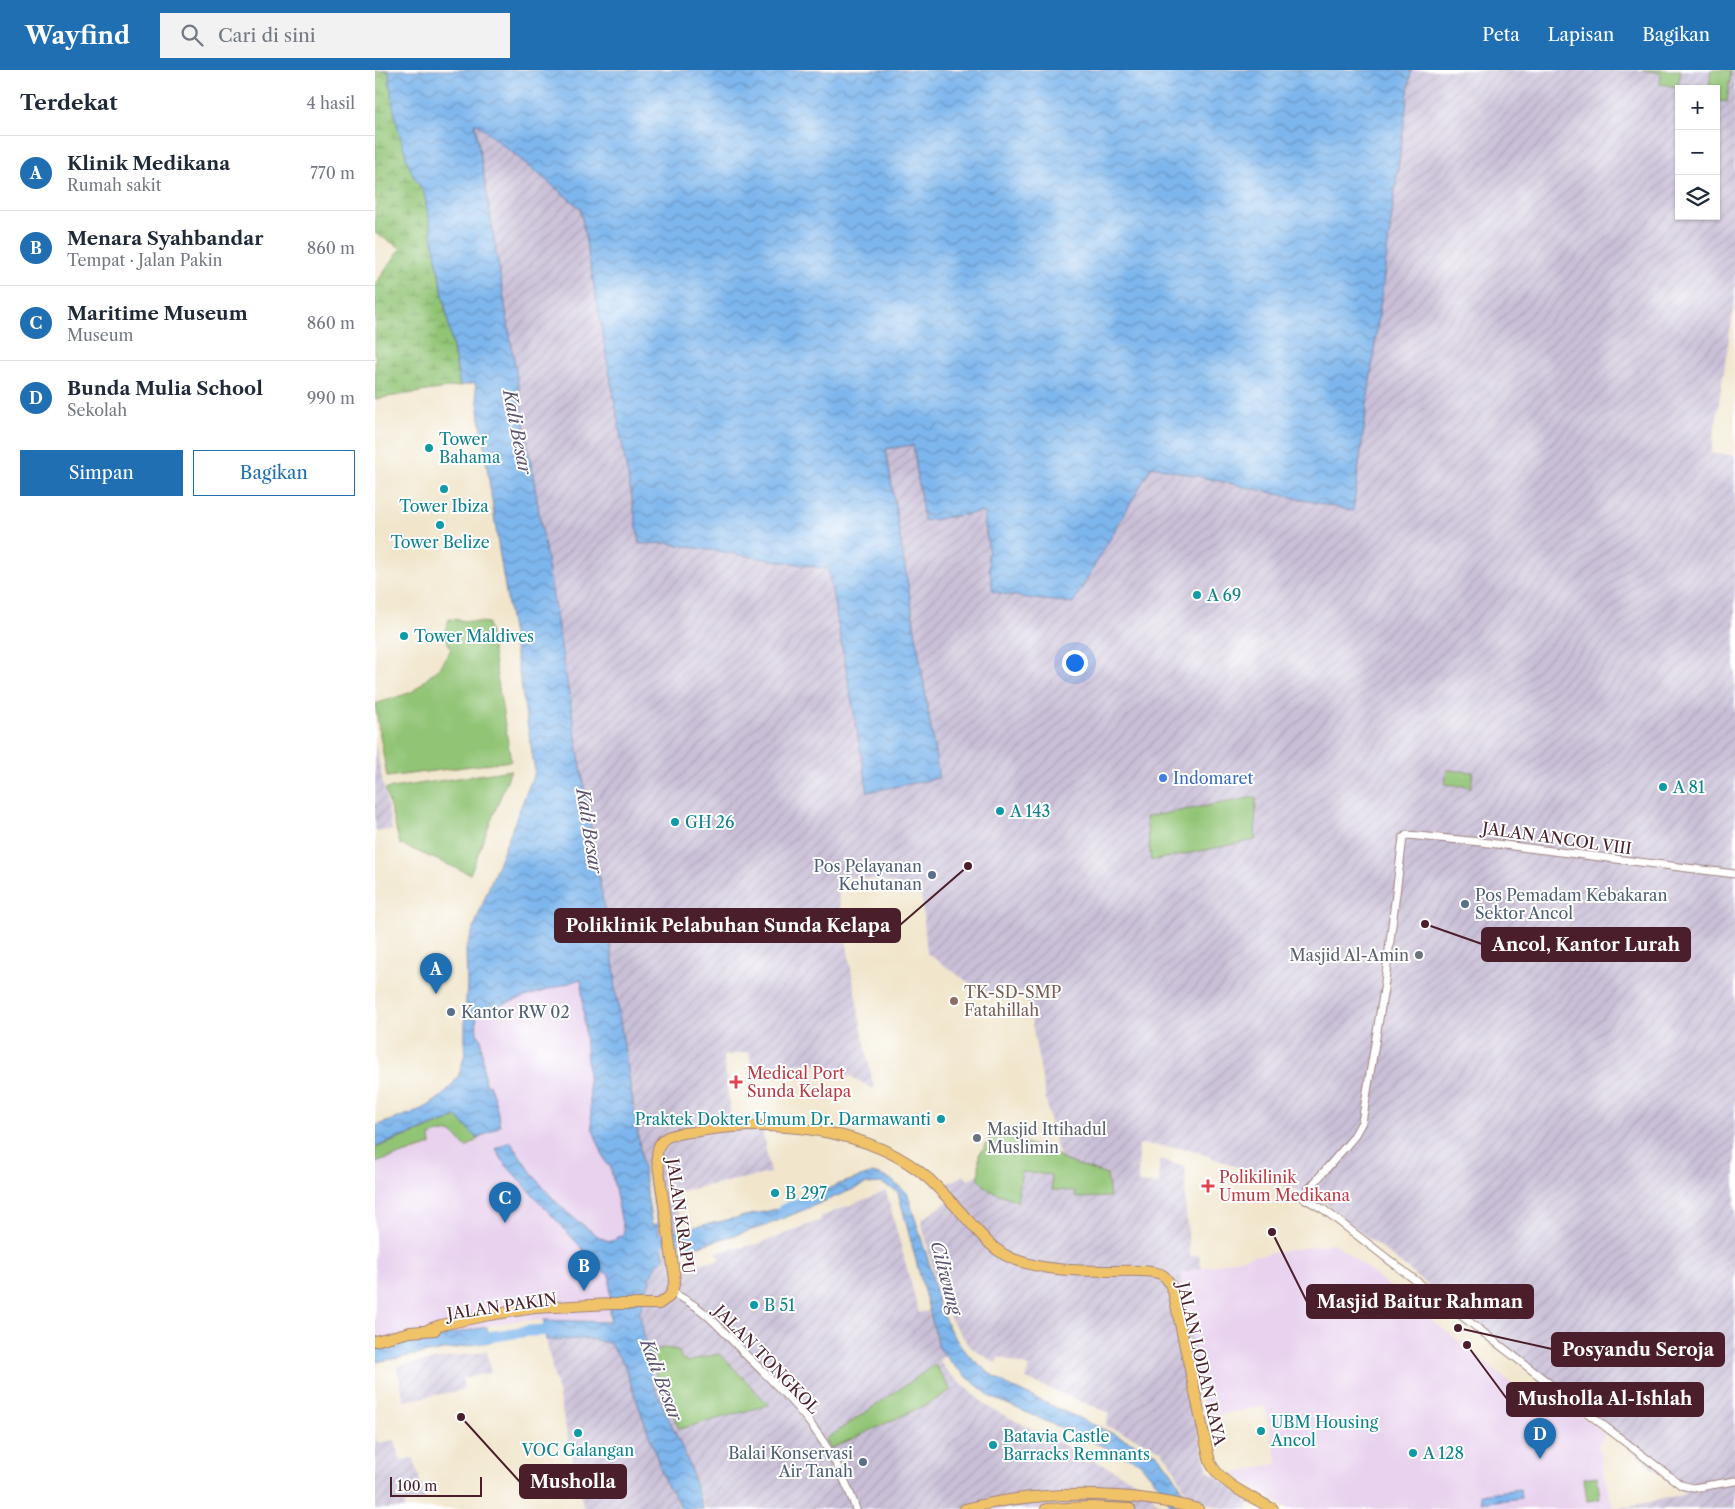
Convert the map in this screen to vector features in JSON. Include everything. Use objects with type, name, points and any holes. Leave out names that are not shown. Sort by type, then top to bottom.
[{"type":"highway","name":"JALAN LODAN RAYA","points":[[657,1150],[659,1144],[667,1137],[712,1129],[786,1128],[837,1135],[871,1145],[897,1156],[911,1165],[929,1179],[990,1245],[1010,1257],[1040,1267],[1143,1271],[1164,1274],[1169,1280],[1173,1291],[1210,1462],[1218,1475],[1226,1481],[1273,1509]]},
{"type":"highway","name":"JALAN KRAPU","points":[[649,1305],[664,1301],[672,1292],[675,1274],[657,1150]]},
{"type":"highway","name":"JALAN PAKIN","points":[[375,1341],[429,1329],[441,1330],[537,1314],[649,1305]]},
{"type":"highway","points":[[965,1509],[1036,1497],[1093,1496],[1149,1500],[1198,1509]]},
{"type":"highway","points":[[1046,1509],[1089,1507],[1130,1509]]},
{"type":"street","name":"JALAN ANCOL VIII","points":[[1735,874],[1411,834],[1403,838],[1384,989],[1362,1122],[1353,1138],[1302,1197],[1330,1215],[1681,1485],[1693,1488],[1735,1481]]},
{"type":"street","name":"JALAN TONGKOL","points":[[672,1292],[699,1309],[805,1415],[830,1451],[856,1509]]},
{"type":"shaded area","points":[[1411,70],[1735,70],[1735,301],[1711,453],[1735,456],[1735,1509],[1618,1509],[1685,1494],[1550,1382],[1317,1197],[1189,1149],[1139,1144],[1138,1183],[1159,1184],[1159,1160],[1186,1167],[1185,1202],[1190,1256],[1199,1255],[1202,1268],[1180,1273],[1197,1364],[1196,1420],[1208,1471],[1250,1501],[1247,1509],[1226,1509],[1189,1498],[1173,1466],[1161,1450],[1106,1426],[1109,1413],[1026,1379],[1029,1367],[999,1357],[995,1363],[969,1346],[950,1318],[933,1269],[921,1220],[955,1197],[946,1184],[964,1175],[968,1180],[979,1174],[979,1180],[1017,1200],[1022,1172],[1052,1175],[1107,1175],[1061,1159],[1051,1127],[1026,992],[982,992],[927,953],[921,893],[881,880],[835,876],[874,1089],[844,1073],[813,1063],[752,1067],[749,1052],[723,1056],[731,1117],[760,1116],[770,1173],[676,1192],[685,1266],[719,1260],[717,1252],[758,1244],[821,1220],[820,1217],[886,1191],[919,1313],[928,1311],[939,1348],[945,1355],[939,1360],[947,1371],[988,1407],[1135,1481],[1151,1492],[1159,1509],[705,1509],[688,1461],[652,1382],[647,1354],[641,1313],[653,1270],[664,1258],[638,1136],[614,980],[616,979],[475,121],[580,208],[640,543],[666,543],[828,569],[868,792],[939,778],[886,449],[913,444],[983,512],[989,554],[987,554],[1073,602],[1152,466],[1353,511]]},
{"type":"shaded area","points":[[375,743],[392,830],[375,831]]},
{"type":"shaded area","points":[[581,979],[592,1128],[607,1165],[610,1165],[624,1233],[613,1241],[605,1241],[569,1215],[537,1182],[510,1141],[497,1149],[504,1163],[589,1256],[591,1265],[610,1274],[611,1289],[608,1321],[520,1320],[375,1347],[375,1147],[457,1116],[478,1139],[485,1086],[475,1010],[485,1010]]},
{"type":"shaded area","points":[[1335,1243],[1535,1402],[1545,1388],[1605,1434],[1598,1445],[1603,1472],[1614,1509],[1289,1509],[1232,1474],[1278,1463],[1264,1406],[1206,1418],[1179,1273],[1252,1256]]},
{"type":"shaded area","points":[[590,1339],[609,1343],[624,1363],[665,1481],[680,1509],[584,1509],[546,1340]]},
{"type":"shaded area","points":[[487,1351],[491,1373],[462,1378],[464,1390],[404,1401],[397,1366]]},
{"type":"shaded area","points":[[375,1432],[377,1443],[395,1440],[400,1460],[414,1458],[425,1499],[404,1504],[405,1509],[375,1509]]},
{"type":"green space","points":[[1643,70],[1681,70],[1678,85],[1675,86],[1660,84],[1661,73]]},
{"type":"green space","points":[[1711,70],[1731,70],[1727,102],[1720,101],[1720,85],[1709,85]]},
{"type":"green space","points":[[375,71],[389,71],[390,85],[413,176],[420,184],[424,193],[460,386],[375,399],[375,285],[401,248],[375,233]]},
{"type":"green space","points":[[449,619],[488,623],[511,761],[387,777],[375,704],[412,692],[441,666],[451,649],[444,634]]},
{"type":"green space","points":[[511,770],[470,874],[400,844],[385,789]]},
{"type":"green space","points":[[1447,770],[1473,772],[1471,787],[1445,784]]},
{"type":"green space","points":[[1256,797],[1255,840],[1151,861],[1146,817]]},
{"type":"green space","points":[[457,1117],[478,1139],[466,1148],[454,1135],[443,1132],[430,1136],[431,1145],[375,1163],[375,1148]]},
{"type":"green space","points":[[994,1131],[1060,1156],[1061,1159],[1107,1175],[1110,1197],[1076,1198],[1075,1191],[1052,1190],[1051,1175],[1022,1172],[1017,1201],[989,1190],[979,1180],[979,1155]]},
{"type":"green space","points":[[665,1348],[678,1350],[682,1359],[688,1362],[720,1354],[769,1405],[679,1429],[649,1357],[650,1352]]},
{"type":"green space","points":[[935,1365],[951,1390],[932,1402],[830,1449],[826,1439]]},
{"type":"green space","points":[[1597,1476],[1600,1499],[1587,1501],[1584,1478]]},
{"type":"water","name":"Kali Besar","points":[[382,70],[1411,70],[1353,511],[1152,466],[1073,603],[1033,599],[993,592],[983,512],[924,521],[913,445],[886,449],[939,778],[868,792],[828,569],[666,543],[640,544],[580,208],[475,122],[616,980],[614,981],[652,1225],[657,1224],[664,1258],[653,1270],[640,1313],[652,1382],[688,1461],[703,1509],[682,1509],[665,1481],[624,1364],[609,1343],[590,1339],[546,1340],[544,1320],[610,1322],[610,1275],[591,1265],[589,1256],[504,1163],[496,1149],[510,1141],[553,1199],[599,1237],[613,1241],[624,1233],[610,1165],[607,1165],[592,1128],[581,979],[485,1010],[476,1010],[477,1033],[481,1039],[485,1085],[489,1084],[491,1089],[500,1126],[478,1139],[457,1117],[375,1147],[375,1126],[428,1106],[442,1096],[459,1075],[465,1053],[466,949],[535,771],[499,550],[475,383],[460,386],[424,193],[412,173],[400,136],[394,110],[389,71]]},
{"type":"water","points":[[873,1173],[890,1179],[907,1193],[930,1266],[939,1307],[952,1334],[969,1356],[1007,1385],[1157,1454],[1177,1480],[1190,1509],[1172,1509],[1164,1491],[1139,1462],[991,1397],[953,1365],[939,1348],[898,1192],[881,1183],[866,1184],[765,1226],[685,1250],[681,1230],[799,1203],[836,1185]]},
{"type":"water","points":[[487,1327],[490,1342],[375,1362],[375,1348]]},
{"type":"water","points":[[1520,1489],[1521,1498],[1481,1503],[1480,1494]]},
{"type":"waterway","name":"Ciliwung","points":[[783,1210],[816,1196]]},
{"type":"waterway","name":"Ciliwung","points":[[650,1242],[697,1232]]},
{"type":"waterway","points":[[474,1339],[528,1331],[560,1330]]},
{"type":"place","name":"Tower Bahama","points":[[429,448]]},
{"type":"place","name":"Tower Ibiza","points":[[444,489]]},
{"type":"place","name":"Tower Belize","points":[[440,525]]},
{"type":"place","name":"A 69","points":[[1197,595]]},
{"type":"place","name":"Tower Maldives","points":[[404,636]]},
{"type":"place","name":"Indomaret","points":[[1163,778]]},
{"type":"place","name":"A 81","points":[[1663,787]]},
{"type":"place","name":"A 143","points":[[1000,811]]},
{"type":"place","name":"GH 26","points":[[675,822]]},
{"type":"place","name":"Poliklinik Pelabuhan Sunda Kelapa","points":[[968,866]]},
{"type":"place","name":"Pos Pelayanan Kehutanan","points":[[932,875]]},
{"type":"place","name":"Pos Pemadam Kebakaran Sektor Ancol","points":[[1465,904]]},
{"type":"place","name":"Ancol, Kantor Lurah","points":[[1425,924]]},
{"type":"place","name":"Masjid Al-Amin","points":[[1419,955]]},
{"type":"place","name":"Klinik Medikana","points":[[436,994]]},
{"type":"place","name":"TK-SD-SMP Fatahillah","points":[[954,1001]]},
{"type":"place","name":"Kantor RW 02","points":[[451,1012]]},
{"type":"place","name":"Medical Port Sunda Kelapa","points":[[736,1082]]},
{"type":"place","name":"Praktek Dokter Umum Dr. Darmawanti","points":[[941,1119]]},
{"type":"place","name":"Masjid Ittihadul Muslimin","points":[[977,1138]]},
{"type":"place","name":"Polikilinik Umum Medikana","points":[[1208,1186]]},
{"type":"place","name":"B 297","points":[[775,1193]]},
{"type":"place","name":"Maritime Museum","points":[[505,1223]]},
{"type":"place","name":"Masjid Baitur Rahman","points":[[1272,1232]]},
{"type":"place","name":"Menara Syahbandar","points":[[584,1291]]},
{"type":"place","name":"B 51","points":[[754,1305]]},
{"type":"place","name":"Posyandu Seroja","points":[[1458,1328]]},
{"type":"place","name":"Musholla Al-Ishlah","points":[[1467,1345]]},
{"type":"place","name":"Musholla","points":[[461,1417]]},
{"type":"place","name":"UBM Housing Ancol","points":[[1261,1431]]},
{"type":"place","name":"VOC Galangan","points":[[578,1433]]},
{"type":"place","name":"Batavia Castle Barracks Remnants","points":[[993,1445]]},
{"type":"place","name":"A 128","points":[[1413,1453]]},
{"type":"place","name":"Bunda Mulia School","points":[[1540,1459]]},
{"type":"place","name":"Balai Konservasi Air Tanah","points":[[863,1462]]}]
